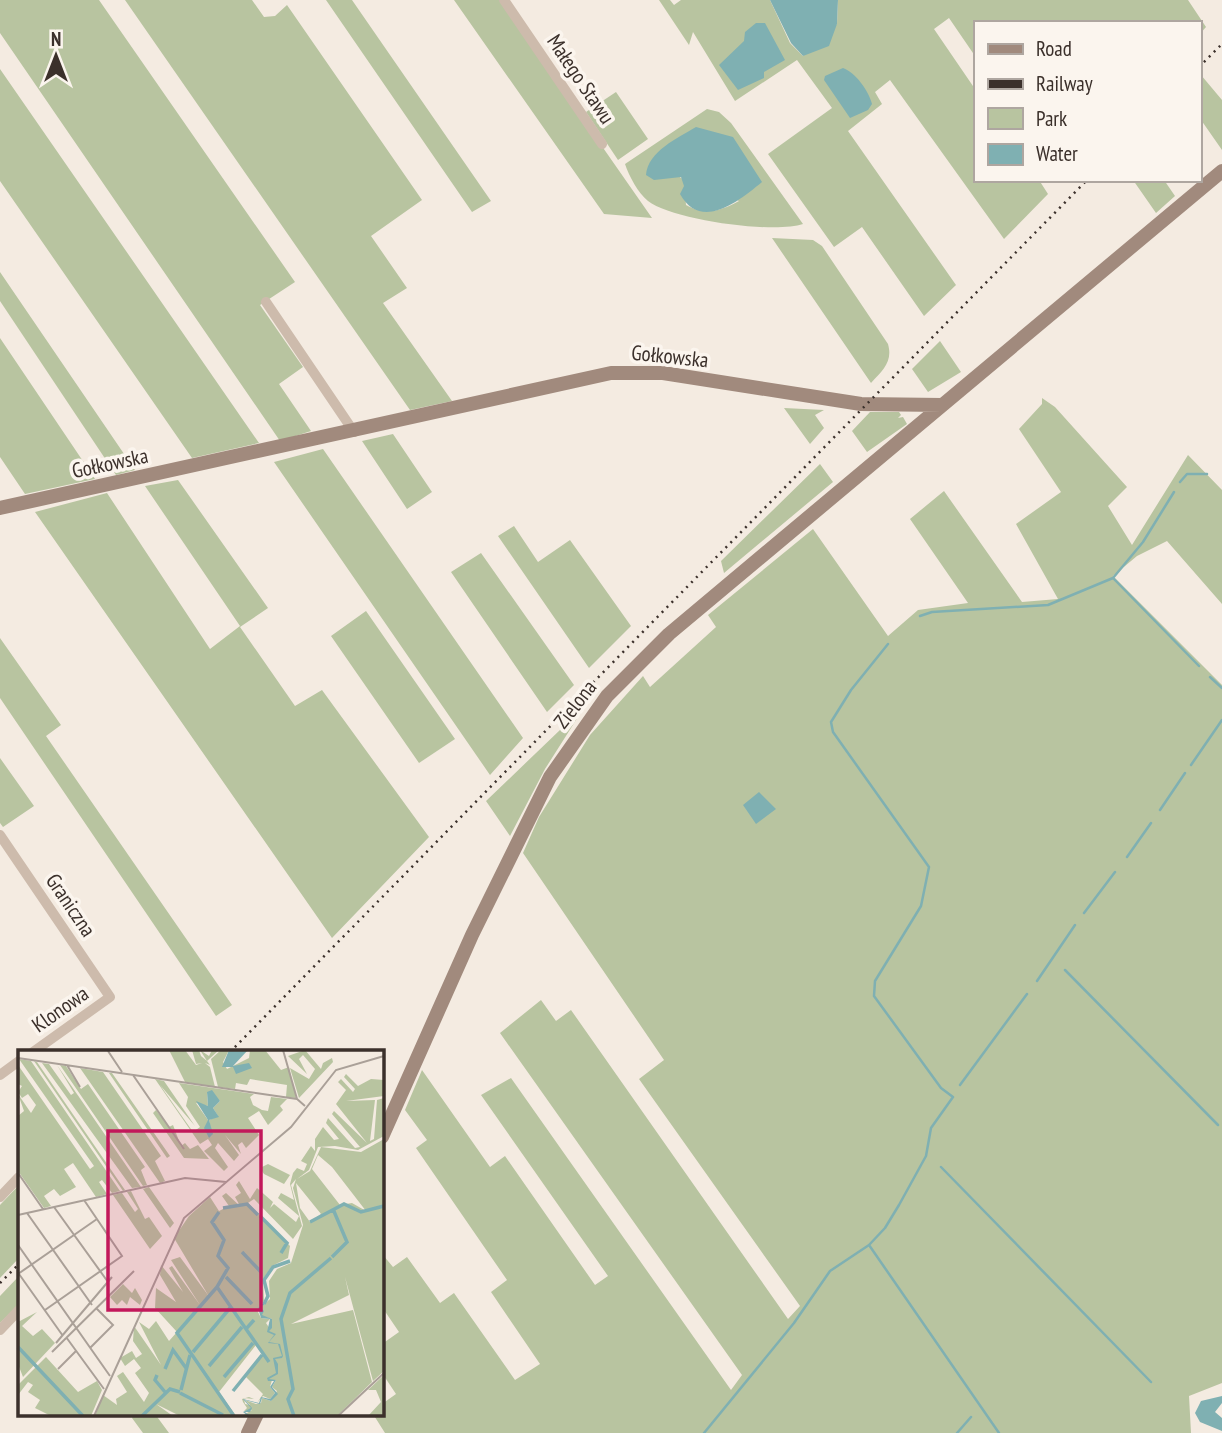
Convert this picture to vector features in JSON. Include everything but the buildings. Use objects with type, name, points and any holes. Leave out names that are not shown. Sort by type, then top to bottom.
[{"type":"street","name":"Małego Stawu","points":[[504,0],[602,144]]},
{"type":"street","points":[[942,405],[1222,171]]},
{"type":"street","points":[[266,302],[354,432]]},
{"type":"street","name":"Gołkowska","points":[[0,508],[354,432],[584,379],[629,372],[663,373],[861,404],[942,405]]},
{"type":"street","name":"Zielona","points":[[383,1135],[524,827],[577,734],[624,677],[669,634],[942,405]]},
{"type":"street","name":"Graniczna","points":[[0,835],[110,997]]},
{"type":"street","name":"Klonowa","points":[[36,1050],[110,997]]},
{"type":"street","points":[[0,1075],[18,1062]]},
{"type":"street","points":[[0,1197],[18,1178]]},
{"type":"street","points":[[0,1330],[18,1311]]},
{"type":"street","points":[[248,1433],[256,1416]]},
{"type":"green space","points":[[0,0],[99,0],[295,282],[260,305],[303,367],[279,384],[311,431],[280,441],[0,33]]},
{"type":"green space","points":[[125,0],[252,0],[264,17],[275,16],[287,5],[422,200],[371,236],[407,288],[383,303],[452,401],[410,410]]},
{"type":"green space","points":[[326,0],[352,0],[491,201],[472,212]]},
{"type":"green space","points":[[454,0],[500,0],[652,218],[604,214]]},
{"type":"green space","points":[[659,0],[670,0],[674,5],[681,0],[770,0],[790,43],[803,56],[837,24],[838,0],[1188,0],[1206,27],[1201,33],[1201,21],[974,21],[974,55],[949,18],[934,29],[974,88],[974,182],[1040,182],[1048,194],[1004,239],[890,80],[875,92],[882,104],[848,131],[956,285],[924,316],[862,227],[834,247],[768,154],[832,108],[797,60],[735,101],[693,32],[689,45]]},
{"type":"green space","points":[[0,69],[259,443],[192,458],[0,181]]},
{"type":"green space","points":[[1201,75],[1222,100],[1222,150],[1201,120]]},
{"type":"green space","points":[[616,92],[648,139],[618,160],[586,112]]},
{"type":"green space","points":[[707,109],[719,112],[731,123],[803,224],[789,227],[748,226],[700,219],[660,208],[644,198],[625,164]],"holes":[[[677,175],[739,201],[713,211],[693,208],[686,205],[684,180]]]},
{"type":"green space","points":[[1134,182],[1165,182],[1175,196],[1156,213]]},
{"type":"green space","points":[[772,238],[813,240],[822,246],[888,344],[888,361],[871,383]]},
{"type":"green space","points":[[0,272],[135,470],[116,475],[0,301]]},
{"type":"green space","points":[[0,338],[95,479],[25,494],[0,457]]},
{"type":"green space","points":[[940,341],[961,372],[928,392],[912,369]]},
{"type":"green space","points":[[1042,398],[1055,407],[1127,487],[1108,506],[1132,545],[1188,455],[1222,490],[1222,604],[1167,541],[1137,556],[1113,576],[1222,685],[1222,1383],[1189,1396],[1191,1433],[385,1433],[374,1416],[383,1416],[383,1403],[396,1394],[383,1374],[383,1343],[399,1332],[383,1308],[383,1255],[393,1267],[407,1257],[440,1303],[454,1293],[515,1380],[540,1364],[491,1292],[507,1280],[416,1148],[427,1140],[405,1110],[422,1070],[490,1167],[505,1156],[595,1285],[608,1276],[481,1095],[511,1078],[731,1390],[742,1375],[500,1033],[541,1000],[556,1021],[571,1010],[788,1319],[800,1306],[639,1079],[664,1060],[523,853],[539,817],[590,735],[643,676],[650,687],[716,627],[708,615],[813,529],[888,636],[918,610],[968,603],[910,519],[944,491],[1022,602],[1058,599],[1016,524],[1061,492],[1019,429],[1042,404]]},
{"type":"green space","points":[[784,408],[824,410],[815,415],[824,428],[810,444]]},
{"type":"green space","points":[[870,412],[899,412],[901,415],[898,418],[903,417],[907,424],[867,452],[852,431]]},
{"type":"green space","points":[[393,434],[432,492],[407,509],[362,441]]},
{"type":"green space","points":[[323,449],[523,738],[490,775],[274,462]]},
{"type":"green space","points":[[820,464],[833,482],[724,573],[721,561]]},
{"type":"green space","points":[[178,480],[268,608],[240,627],[295,706],[322,690],[429,837],[332,938],[35,512],[107,493],[210,649],[240,626],[145,486]]},
{"type":"green space","points":[[514,526],[538,562],[570,540],[631,626],[589,668],[498,536]]},
{"type":"green space","points":[[481,553],[574,685],[547,712],[451,572]]},
{"type":"green space","points":[[366,611],[455,739],[419,763],[331,636]]},
{"type":"green space","points":[[0,638],[61,725],[46,736],[232,1005],[216,1016],[0,698]]},
{"type":"green space","points":[[585,706],[545,769],[510,836],[486,801]]},
{"type":"green space","points":[[0,758],[34,806],[3,827],[0,823]]},
{"type":"green space","points":[[18,1186],[18,1259],[0,1278],[0,1205]]},
{"type":"green space","points":[[18,1277],[18,1305],[0,1323],[0,1296]]},
{"type":"green space","points":[[156,1416],[169,1433],[143,1433],[132,1418]]},
{"type":"water","points":[[770,0],[838,0],[837,24],[829,46],[803,56],[791,43]]},
{"type":"water","points":[[756,23],[765,23],[785,60],[764,72],[764,78],[738,90],[719,65],[744,41],[745,32]]},
{"type":"water","points":[[843,68],[861,83],[872,104],[868,110],[850,118],[824,80],[825,76]]},
{"type":"water","points":[[696,127],[733,137],[762,182],[731,204],[709,212],[698,211],[680,194],[684,186],[681,177],[654,180],[646,175],[648,166],[658,152]]},
{"type":"water","points":[[759,792],[776,809],[756,824],[743,805]]},
{"type":"water","points":[[1222,1396],[1222,1403],[1215,1412],[1222,1418],[1222,1431],[1200,1422],[1195,1413],[1201,1401]]},
{"type":"waterway","points":[[1180,482],[1187,474],[1207,474]]},
{"type":"waterway","points":[[1113,578],[1143,542],[1174,492]]},
{"type":"waterway","points":[[920,616],[932,612],[1048,605],[1113,578],[1199,666]]},
{"type":"waterway","points":[[888,644],[851,690],[831,722],[833,732],[929,867],[921,906],[875,981],[874,996],[941,1088],[953,1097],[931,1128],[926,1156],[899,1205],[885,1228],[869,1245],[999,1433]]},
{"type":"waterway","points":[[1210,677],[1222,688]]},
{"type":"waterway","points":[[1191,765],[1222,720]]},
{"type":"waterway","points":[[1160,810],[1185,773]]},
{"type":"waterway","points":[[1127,857],[1151,823]]},
{"type":"waterway","points":[[1084,913],[1115,872]]},
{"type":"waterway","points":[[1037,981],[1075,925]]},
{"type":"waterway","points":[[1065,970],[1218,1125]]},
{"type":"waterway","points":[[960,1085],[1027,994]]},
{"type":"waterway","points":[[941,1167],[1151,1382]]},
{"type":"waterway","points":[[704,1433],[794,1323],[830,1271],[869,1245]]},
{"type":"waterway","points":[[957,1433],[971,1417]]},
{"type":"railway","points":[[1201,65],[1222,44]]},
{"type":"railway","points":[[232,1050],[1085,182]]},
{"type":"railway","points":[[0,1283],[18,1265]]}]
